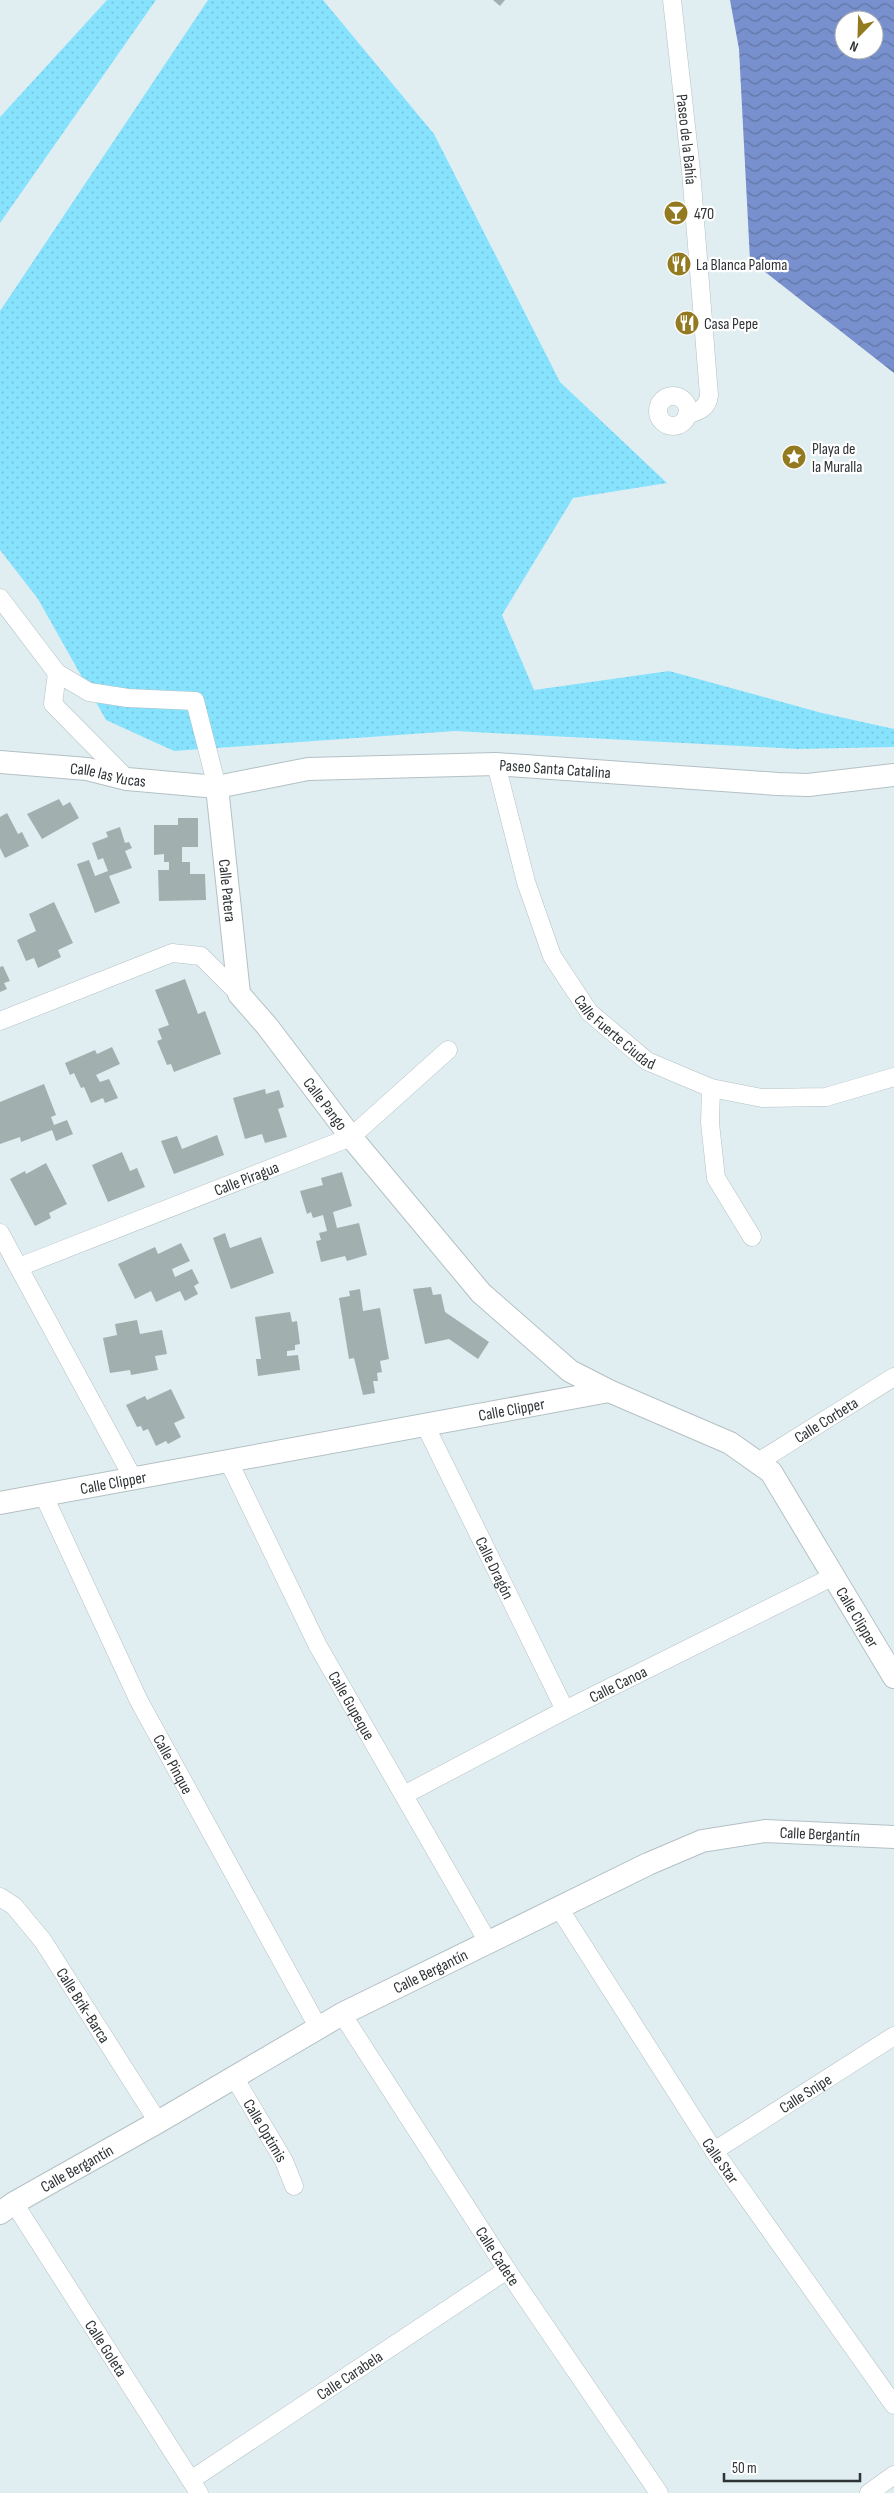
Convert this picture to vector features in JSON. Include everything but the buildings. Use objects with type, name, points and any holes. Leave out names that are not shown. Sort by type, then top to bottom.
[{"type":"street","name":"Paseo de la Bahía","points":[[672,0],[691,172],[709,395],[708,402],[701,410],[687,415]]},
{"type":"street","points":[[0,598],[57,674],[89,692],[128,698],[195,701],[216,787]]},
{"type":"street","points":[[57,674],[53,704],[127,779]]},
{"type":"street","name":"Calle las Yucas","points":[[0,762],[87,769],[127,779],[216,787]]},
{"type":"street","name":"Paseo Santa Catalina","points":[[216,787],[308,770],[496,764],[808,785],[894,775]]},
{"type":"street","name":"Calle Fuerte Ciudad","points":[[496,764],[526,882],[552,956],[588,1012],[647,1061],[711,1088],[762,1098],[826,1097],[894,1077]]},
{"type":"street","name":"Calle Patera","points":[[216,787],[240,994]]},
{"type":"street","name":"Calle Pango","points":[[0,1021],[172,953],[201,956],[240,994],[267,1026],[351,1136],[481,1293],[570,1371],[609,1391]]},
{"type":"street","name":"Calle Piragua","points":[[19,1267],[351,1136],[448,1050]]},
{"type":"street","points":[[711,1088],[710,1123],[716,1178],[752,1237]]},
{"type":"street","points":[[0,1233],[133,1478]]},
{"type":"street","name":"Calle Corbeta","points":[[758,1462],[894,1377]]},
{"type":"street","name":"Calle Clipper","points":[[0,1503],[609,1391],[730,1443],[771,1472],[894,1677]]},
{"type":"street","name":"Calle Dragón","points":[[425,1425],[565,1710]]},
{"type":"street","name":"Calle Gupeque","points":[[228,1460],[279,1561],[318,1646],[488,1942]]},
{"type":"street","name":"Calle Pinque","points":[[43,1494],[139,1701],[318,2027]]},
{"type":"street","name":"Calle Canoa","points":[[404,1795],[565,1710],[834,1576]]},
{"type":"street","name":"Calle Bergantín","points":[[7,2208],[342,2014],[488,1942],[702,1841],[765,1831],[894,1837]]},
{"type":"street","name":"Calle Brik-Barca","points":[[0,1897],[14,1906],[43,1941],[158,2122]]},
{"type":"street","name":"Calle Star","points":[[560,1908],[714,2150],[894,2405]]},
{"type":"street","name":"Calle Cadete","points":[[342,2014],[507,2270],[659,2493]]},
{"type":"street","name":"Calle Snipe","points":[[714,2150],[894,2036]]},
{"type":"street","name":"Calle Optimis","points":[[234,2078],[284,2161],[294,2186]]},
{"type":"street","name":"Calle Goleta","points":[[7,2208],[195,2486]]},
{"type":"street","name":"Calle Carabela","points":[[195,2486],[507,2270]]},
{"type":"street","points":[[869,2493],[894,2475]]},
{"type":"shaded area","points":[[107,0],[156,0],[0,223],[0,117]]},
{"type":"shaded area","points":[[208,0],[323,0],[434,134],[560,382],[667,483],[573,498],[502,615],[534,690],[669,671],[822,713],[894,729],[894,747],[798,749],[455,731],[174,751],[106,720],[38,599],[0,550],[0,311]]},
{"type":"water","points":[[730,0],[894,0],[894,373],[750,260],[739,49]]},
{"type":"place","name":"470","points":[[676,213]]},
{"type":"place","name":"La Blanca Paloma","points":[[679,264]]},
{"type":"place","name":"Casa Pepe","points":[[687,323]]},
{"type":"place","name":"Playa de la Muralla","points":[[794,457]]}]
